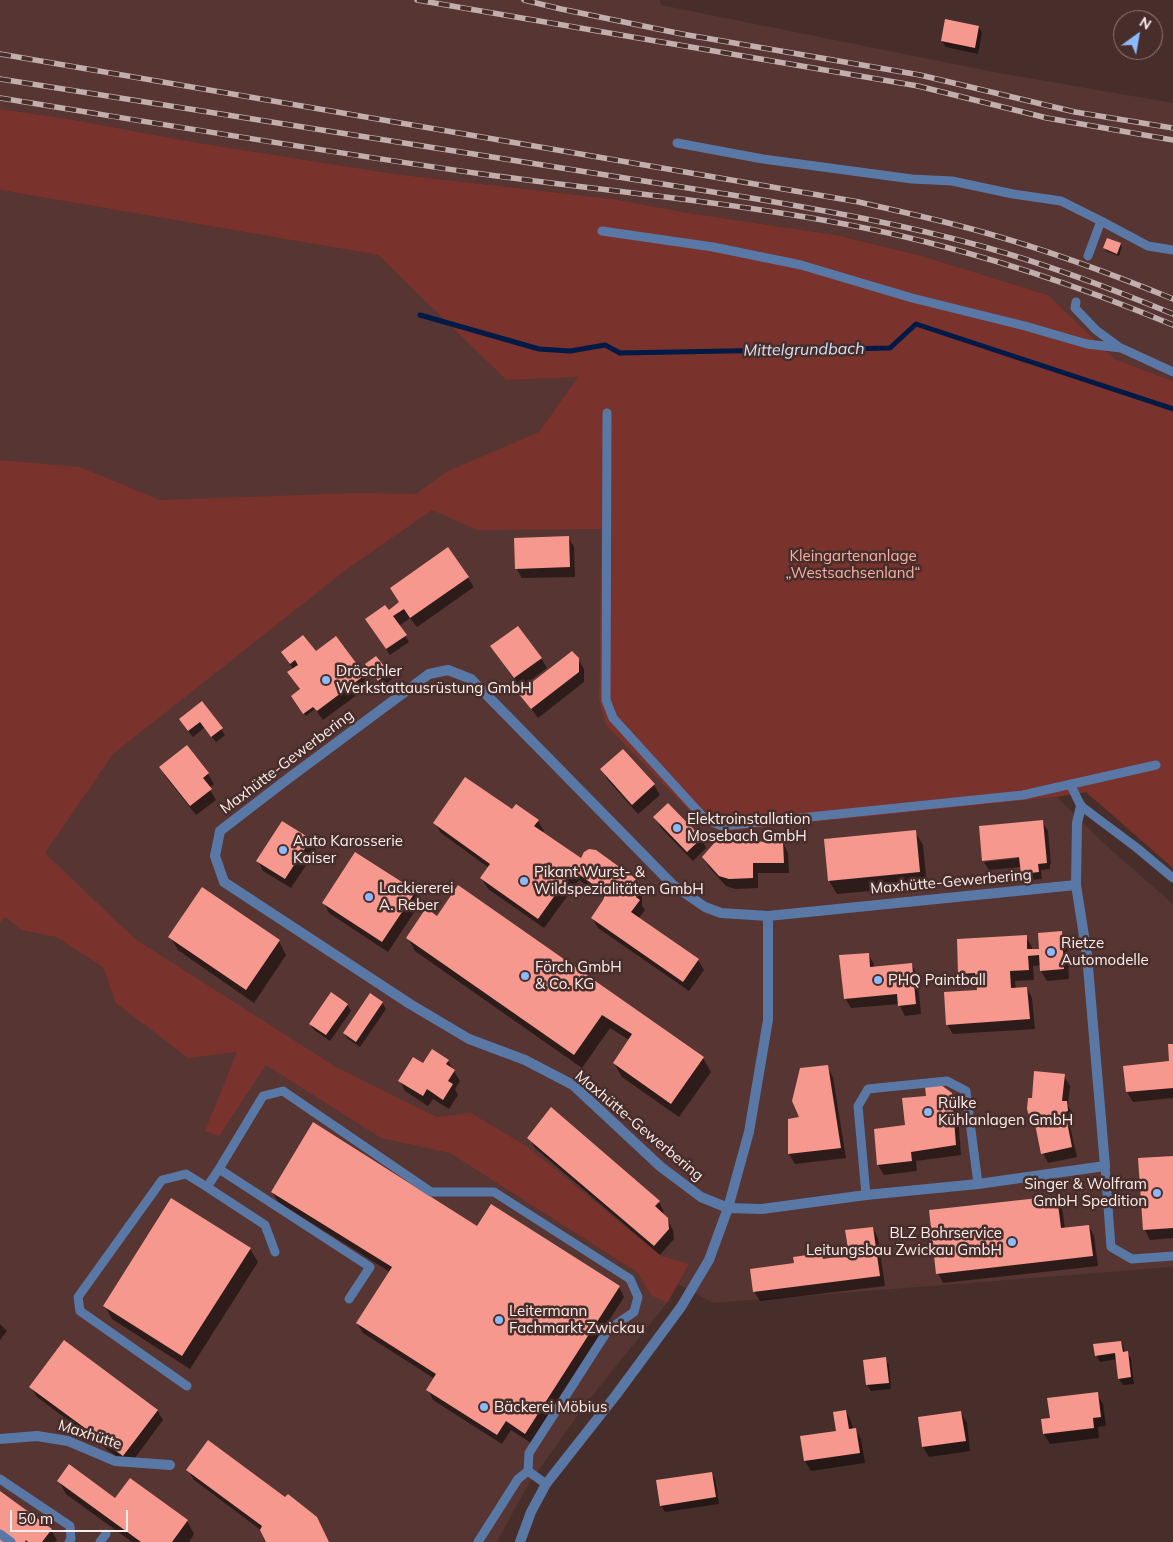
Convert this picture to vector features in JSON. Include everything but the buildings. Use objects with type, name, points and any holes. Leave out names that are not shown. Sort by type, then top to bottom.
[{"type":"street","name":"Maxhütte-Gewerbering","points":[[1076,885],[768,916],[721,913],[705,907],[673,885],[472,679],[448,670],[429,674],[226,826],[220,832],[214,856],[224,882],[410,1004],[469,1039],[525,1060],[573,1086],[661,1167],[701,1197],[728,1208],[762,1208],[978,1184],[1105,1166]]},
{"type":"street","points":[[1081,806],[1077,823],[1076,885],[1087,955],[1105,1166]]},
{"type":"street","points":[[520,1542],[530,1512],[546,1484],[616,1395],[681,1307],[709,1260],[728,1208],[749,1132],[768,1020],[768,916]]},
{"type":"street","name":"Maxhütte","points":[[0,1438],[37,1436],[68,1441],[115,1461],[170,1465]]},
{"type":"lane","points":[[677,143],[763,159],[912,179],[952,181],[1012,194],[1062,202],[1148,246],[1173,250]]},
{"type":"lane","points":[[1088,256],[1101,221]]},
{"type":"lane","points":[[602,231],[713,247],[801,265],[912,298],[1025,326],[1087,344],[1121,348]]},
{"type":"lane","points":[[1076,302],[1076,308],[1096,330],[1121,348],[1173,372]]},
{"type":"lane","points":[[607,413],[606,700],[613,718],[705,819],[722,826],[1023,795],[1156,765]]},
{"type":"lane","points":[[1070,784],[1081,806],[1173,878]]},
{"type":"lane","points":[[866,1195],[858,1106],[868,1089],[947,1081],[966,1091],[978,1184]]},
{"type":"lane","points":[[207,1187],[263,1096],[284,1090],[431,1192],[494,1192],[630,1279],[638,1297],[634,1312],[608,1330],[529,1453],[528,1471],[518,1479],[478,1542]]},
{"type":"lane","points":[[1105,1166],[1111,1247],[1132,1259],[1173,1256]]},
{"type":"lane","points":[[219,1169],[370,1266],[350,1299]]},
{"type":"lane","points":[[187,1386],[80,1311],[78,1297],[162,1180],[186,1174],[265,1225],[276,1252]]},
{"type":"lane","points":[[528,1471],[546,1484]]},
{"type":"lane","points":[[0,1479],[70,1526],[71,1539],[69,1542]]},
{"type":"lane","points":[[0,1534],[11,1542]]},
{"type":"lane","points":[[100,1542],[106,1534]]},
{"type":"shaded area","points":[[0,0],[660,0],[661,5],[994,72],[1173,103],[1173,381],[1115,359],[1048,295],[922,256],[836,235],[689,213],[613,199],[395,174],[0,109]]},
{"type":"shaded area","points":[[0,190],[378,255],[506,380],[605,375],[599,699],[700,822],[721,832],[1057,797],[1108,847],[1173,904],[1173,1267],[714,1303],[678,1284],[667,1303],[588,1401],[528,1485],[497,1542],[0,1542]]},
{"type":"green space","name":"Kleingartenanlage „Westsachsenland“","points":[[0,109],[395,174],[613,199],[689,213],[836,235],[922,256],[1048,295],[1115,359],[1173,381],[1173,868],[1086,792],[1057,797],[721,832],[700,822],[606,725],[599,699],[601,529],[477,530],[432,510],[347,569],[113,754],[45,853],[135,939],[336,1067],[437,1117],[471,1113],[528,1147],[661,1256],[689,1264],[667,1303],[651,1295],[637,1272],[450,1153],[381,1138],[266,1065],[219,1136],[205,1131],[237,1052],[188,1058],[116,1003],[103,967],[56,937],[22,930],[5,917],[0,923],[0,460],[80,467],[160,500],[358,493],[416,494],[448,471],[539,432],[578,377],[506,380],[378,255],[0,190]]},
{"type":"waterway","name":"Mittelgrundbach","points":[[420,315],[539,349],[570,351],[605,345],[620,353],[890,348],[916,324],[1173,409]]},
{"type":"railway","points":[[417,0],[918,86],[1047,118],[1173,140]]},
{"type":"railway","points":[[524,0],[682,34],[920,75],[1075,112],[1173,128]]},
{"type":"railway","points":[[0,54],[859,202],[1034,247],[1173,299]]},
{"type":"railway","points":[[0,79],[751,198],[866,219],[924,231],[1005,253],[1078,277],[1173,314]]},
{"type":"railway","points":[[0,98],[482,174],[740,207],[842,224],[893,234],[1000,262],[1070,285],[1173,325]]},
{"type":"place","name":"Dröschler Werkstattausrüstung GmbH","points":[[326,680]]},
{"type":"place","name":"Elektroinstallation Mosebach GmbH","points":[[677,828]]},
{"type":"place","name":"Auto Karosserie Kaiser","points":[[283,850]]},
{"type":"place","name":"Pikant Wurst- & Wildspezialitäten GmbH","points":[[524,881]]},
{"type":"place","name":"Lackiererei A. Reber","points":[[369,897]]},
{"type":"place","name":"Rietze Automodelle","points":[[1051,952]]},
{"type":"place","name":"Förch GmbH & Co. KG","points":[[525,976]]},
{"type":"place","name":"PHQ Paintball","points":[[878,980]]},
{"type":"place","name":"Rülke Kühlanlagen GmbH","points":[[928,1112]]},
{"type":"place","name":"Singer & Wolfram GmbH Spedition","points":[[1157,1193]]},
{"type":"place","name":"BLZ Bohrservice Leitungsbau Zwickau GmbH","points":[[1012,1242]]},
{"type":"place","name":"Leitermann Fachmarkt Zwickau","points":[[499,1320]]},
{"type":"place","name":"Bäckerei Möbius","points":[[484,1407]]}]
